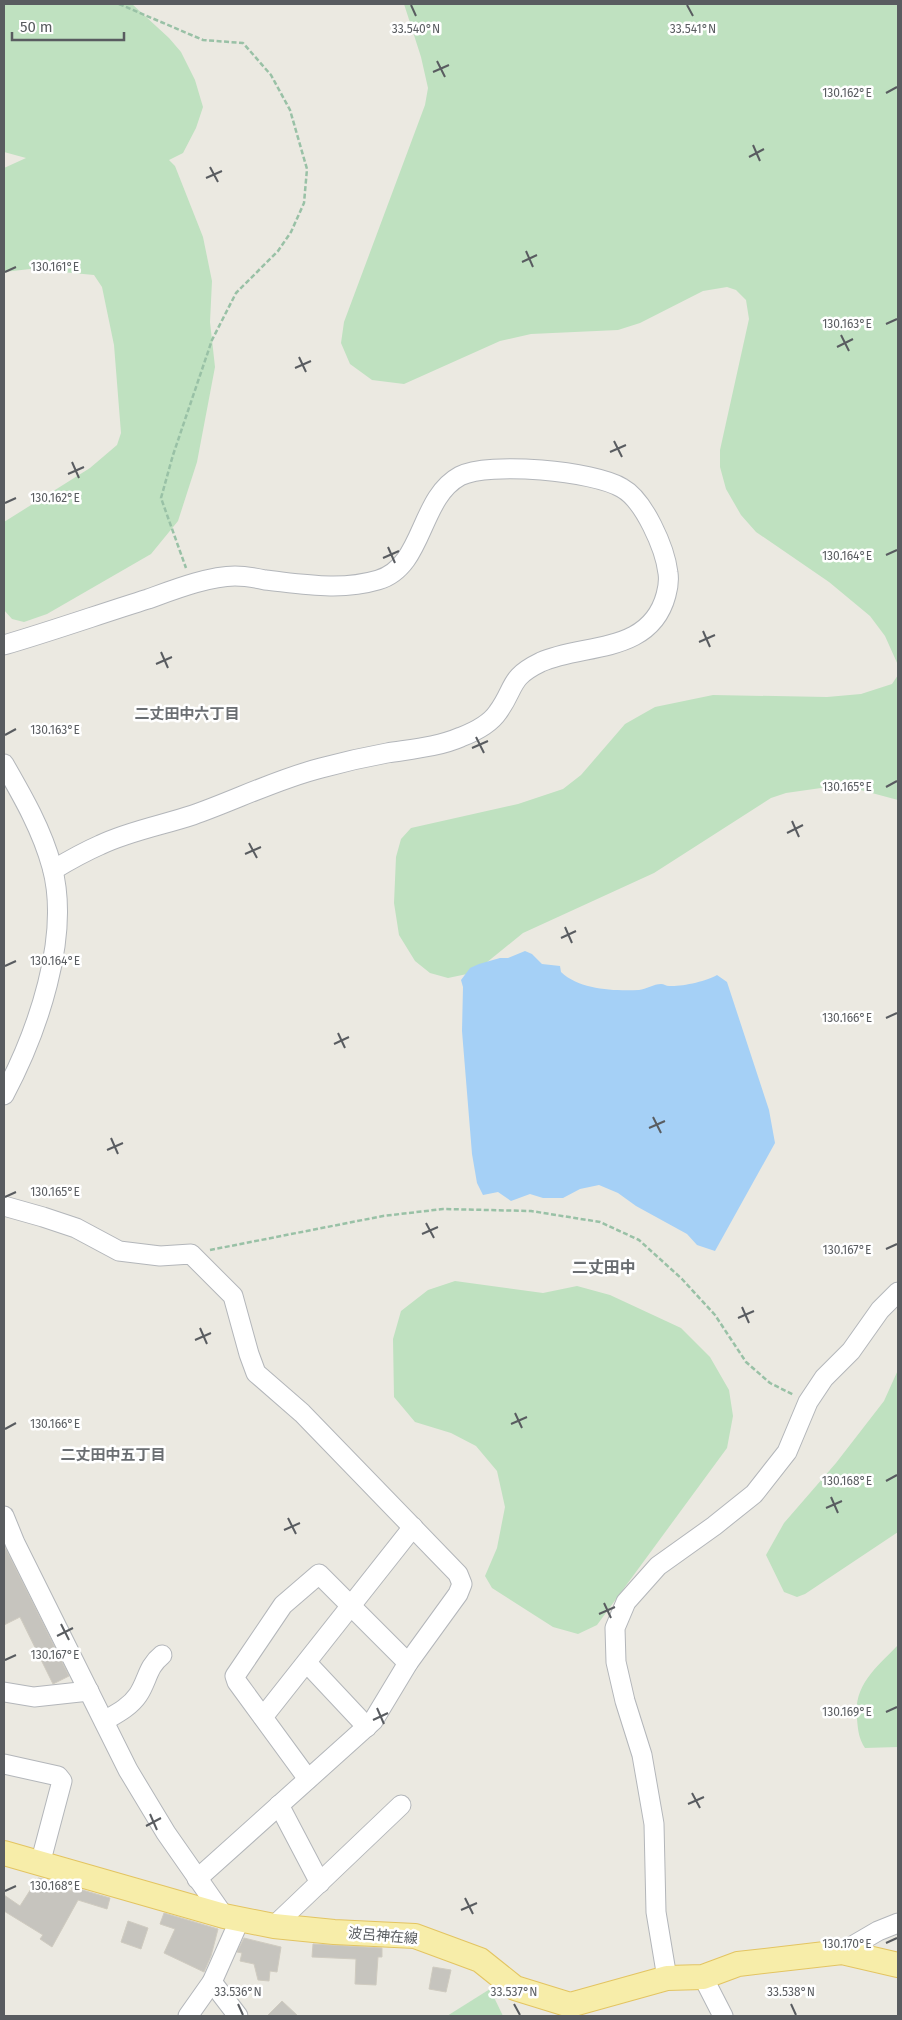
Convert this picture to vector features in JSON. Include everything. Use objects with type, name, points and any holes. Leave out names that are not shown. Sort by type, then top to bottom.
[{"type":"main road","name":"波呂神在線","points":[[4,1853],[232,1917],[274,1926],[334,1932],[415,1936],[480,1960],[515,1988],[569,2011],[667,1978],[702,1977],[738,1964],[842,1952],[898,1964]]},
{"type":"street","points":[[4,645],[192,584],[234,576],[321,586],[346,586],[383,579],[399,569],[412,549],[426,518],[442,493],[455,479],[479,470],[572,473],[610,482],[627,490],[639,505],[653,529],[669,574],[668,588],[663,607],[642,630],[612,646],[556,655],[529,668],[520,674],[511,685],[497,715],[478,729],[459,738],[434,746],[362,758],[319,768],[275,782],[195,814],[101,844],[53,870]]},
{"type":"street","points":[[4,764],[29,807],[46,845],[53,870],[57,910],[56,937],[49,983],[4,1095]]},
{"type":"street","points":[[4,1206],[76,1228],[119,1251],[160,1256],[191,1254],[233,1296],[256,1373],[302,1414],[413,1527],[458,1574],[462,1584],[458,1594],[408,1663],[373,1721],[197,1879]]},
{"type":"street","points":[[667,1978],[656,1912],[654,1824],[642,1755],[625,1701],[616,1662],[615,1628],[626,1602],[658,1566],[714,1526],[754,1494],[787,1452],[808,1402],[824,1378],[851,1351],[880,1310],[898,1292]]},
{"type":"street","points":[[5,1522],[128,1770],[166,1833],[197,1879],[232,1917],[212,1982],[188,2016]]},
{"type":"street","points":[[263,1717],[413,1527]]},
{"type":"street","points":[[308,1779],[237,1682],[235,1676],[283,1605],[319,1574],[408,1663]]},
{"type":"street","points":[[104,1721],[139,1694],[145,1676],[154,1661],[162,1655]]},
{"type":"street","points":[[307,1662],[368,1726]]},
{"type":"street","points":[[4,1692],[34,1697],[89,1691]]},
{"type":"street","points":[[4,1764],[58,1776],[62,1781],[40,1864]]},
{"type":"street","points":[[279,1805],[320,1883]]},
{"type":"street","points":[[274,1926],[401,1805]]},
{"type":"street","points":[[842,1952],[878,1931],[898,1923]]},
{"type":"street","points":[[702,1977],[723,2016]]},
{"type":"street","points":[[212,1982],[238,2016]]},
{"type":"path","points":[[119,4],[203,40],[243,43],[271,75],[290,110],[307,169],[304,203],[290,232],[278,251],[236,293],[212,340],[173,455],[161,498],[192,584]]},
{"type":"path","points":[[191,1254],[383,1216],[443,1209],[531,1211],[600,1222],[639,1240],[682,1279],[715,1315],[746,1362],[770,1383],[808,1402]]},
{"type":"green space","points":[[4,4],[132,4],[169,38],[181,52],[195,80],[203,107],[196,128],[183,153],[169,160],[175,166],[203,237],[212,281],[210,322],[215,367],[197,462],[178,521],[151,554],[47,614],[24,622],[12,619],[4,610],[4,522],[90,468],[117,445],[121,433],[114,345],[102,287],[94,275],[30,269],[4,272],[4,168],[26,158],[4,152]]},
{"type":"green space","points":[[404,4],[898,4],[898,665],[885,636],[870,616],[829,582],[756,532],[741,515],[726,489],[720,467],[720,450],[749,319],[746,300],[736,290],[727,287],[703,291],[640,323],[618,330],[531,334],[500,341],[404,384],[372,380],[350,364],[341,343],[344,322],[425,105],[428,88],[421,57]]},
{"type":"green space","points":[[898,675],[898,800],[842,785],[786,793],[771,798],[654,873],[523,933],[486,963],[467,974],[448,978],[430,973],[415,961],[399,935],[394,903],[396,857],[401,839],[411,828],[518,804],[563,789],[581,775],[625,724],[655,707],[713,695],[827,697],[861,694],[892,684]]},
{"type":"green space","points":[[455,1281],[543,1293],[577,1286],[610,1295],[681,1328],[710,1357],[729,1390],[733,1416],[727,1448],[597,1625],[578,1634],[553,1627],[492,1588],[485,1576],[497,1548],[505,1507],[497,1471],[476,1446],[451,1433],[415,1422],[394,1397],[393,1339],[401,1311],[428,1290]]},
{"type":"green space","points":[[898,1370],[898,1532],[805,1594],[797,1597],[784,1592],[766,1555],[784,1523],[836,1463],[884,1401]]},
{"type":"green space","points":[[898,1645],[898,1747],[865,1748],[860,1738],[858,1727],[857,1707],[859,1696],[862,1687],[874,1670]]},
{"type":"green space","points":[[490,1989],[503,2016],[447,2016]]},
{"type":"water","points":[[525,951],[532,954],[542,964],[560,966],[561,972],[578,983],[598,988],[639,990],[658,984],[680,986],[717,975],[727,982],[769,1110],[775,1143],[715,1251],[697,1245],[687,1234],[636,1206],[618,1193],[599,1185],[580,1189],[563,1198],[543,1198],[530,1194],[511,1201],[498,1192],[483,1195],[477,1183],[472,1154],[462,1031],[463,987],[461,980],[470,968],[500,958],[508,958]]},
{"type":"building","points":[[4,1545],[69,1676],[53,1684],[20,1617],[4,1625]]},
{"type":"building","points":[[38,1878],[59,1883],[71,1891],[72,1887],[110,1898],[107,1909],[78,1900],[52,1947],[40,1939],[43,1935],[4,1911],[4,1895],[20,1906]]},
{"type":"building","points":[[164,1913],[218,1929],[211,1956],[204,1972],[164,1953],[175,1929],[160,1924]]},
{"type":"building","points":[[128,1921],[148,1928],[141,1949],[121,1942]]},
{"type":"building","points":[[244,1938],[281,1947],[277,1972],[270,1971],[269,1981],[258,1980],[254,1964],[240,1961],[242,1953],[237,1952]]},
{"type":"building","points":[[313,1944],[382,1948],[382,1957],[378,1957],[376,1985],[355,1984],[356,1959],[312,1957]]},
{"type":"building","points":[[433,1967],[451,1970],[446,1992],[429,1989]]},
{"type":"building","points":[[282,2001],[298,2016],[267,2016]]},
{"type":"district","name":"二丈田中六丁目","points":[[187,714]]},
{"type":"district","name":"二丈田中","points":[[604,1267]]},
{"type":"district","name":"二丈田中五丁目","points":[[113,1455]]}]
